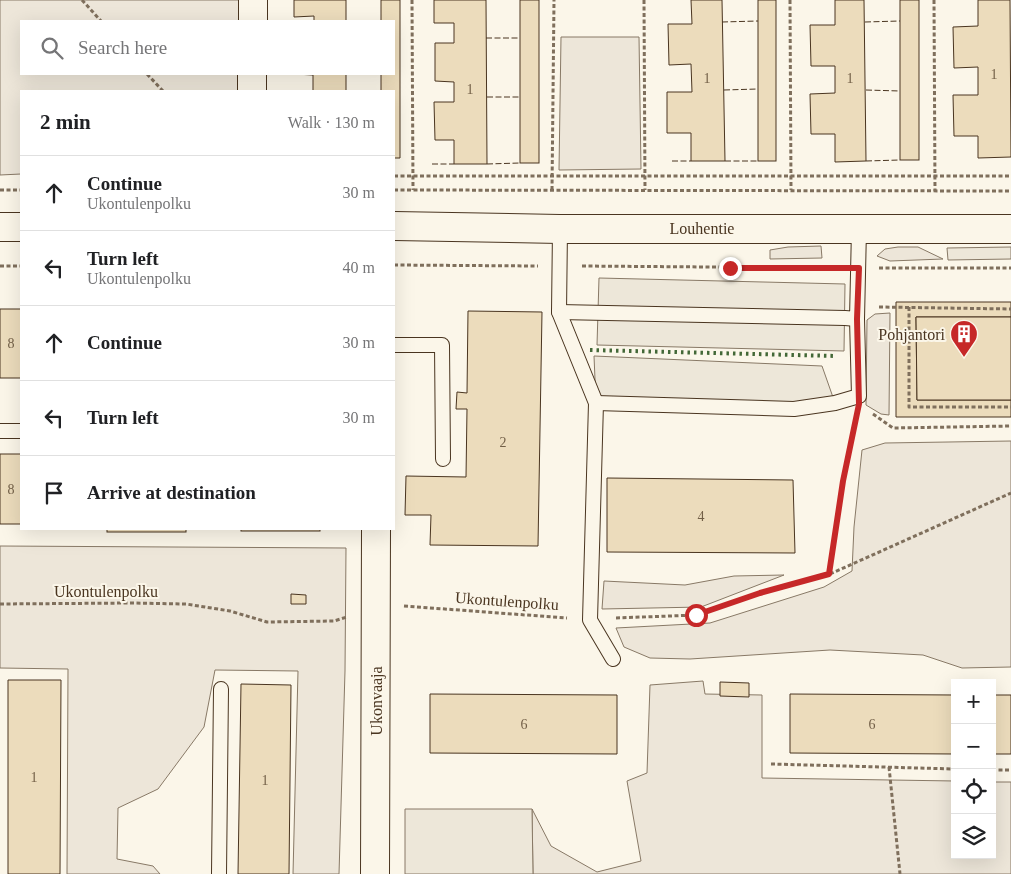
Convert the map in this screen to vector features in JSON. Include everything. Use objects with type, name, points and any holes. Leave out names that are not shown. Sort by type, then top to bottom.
[{"type":"street","points":[[253,0],[253,20]]},
{"type":"street","points":[[252,75],[252,90]]},
{"type":"street","points":[[0,226],[20,226]]},
{"type":"street","name":"Louhentie","points":[[395,226],[560,229],[1011,229]]},
{"type":"street","name":"Ukonvaaja","points":[[376,530],[376,874]]},
{"type":"lane","points":[[560,229],[559,312],[596,403],[590,620],[613,659]]},
{"type":"lane","points":[[596,403],[794,409],[859,400],[857,319],[858,229]]},
{"type":"lane","points":[[559,312],[857,319]]},
{"type":"lane","points":[[395,346],[442,345],[443,459]]},
{"type":"lane","points":[[0,431],[20,431]]},
{"type":"lane","points":[[219,874],[221,689]]},
{"type":"path","points":[[82,0],[100,20]]},
{"type":"path","points":[[412,0],[413,190]]},
{"type":"path","points":[[552,190],[554,0]]},
{"type":"path","points":[[644,0],[645,190]]},
{"type":"path","points":[[790,0],[791,190]]},
{"type":"path","points":[[934,0],[935,191]]},
{"type":"path","points":[[149,75],[162,90]]},
{"type":"path","points":[[395,176],[1011,176]]},
{"type":"path","points":[[0,190],[20,190]]},
{"type":"path","points":[[395,190],[1011,191]]},
{"type":"path","points":[[0,266],[20,266]]},
{"type":"path","points":[[395,266],[1011,268]]},
{"type":"path","points":[[880,307],[1011,308]]},
{"type":"path","points":[[909,307],[909,407],[1011,407]]},
{"type":"path","points":[[829,574],[843,481],[859,400],[893,428],[1011,426]]},
{"type":"path","name":"Ukontulenpolku","points":[[0,604],[133,602],[186,604],[230,611],[267,622],[334,621],[394,605],[590,620],[696,615],[760,593],[829,574],[1011,493]]},
{"type":"path","points":[[771,764],[951,769]]},
{"type":"path","points":[[888,767],[900,874]]},
{"type":"path","points":[[996,770],[1011,770]]},
{"type":"shaded area","points":[[0,0],[240,0],[240,20],[20,20],[20,75],[239,75],[239,90],[20,90],[20,174],[0,175]]},
{"type":"shaded area","points":[[561,37],[639,37],[641,169],[559,170]]},
{"type":"shaded area","points":[[821,246],[822,258],[770,259],[770,250],[788,247]]},
{"type":"shaded area","points":[[918,247],[943,259],[890,261],[877,256],[885,249]]},
{"type":"shaded area","points":[[1011,247],[1011,259],[948,260],[947,248]]},
{"type":"shaded area","points":[[599,278],[845,284],[844,351],[597,345]]},
{"type":"shaded area","points":[[890,313],[889,415],[881,414],[866,405],[867,320],[875,314]]},
{"type":"shaded area","points":[[594,356],[822,366],[835,403],[596,403]]},
{"type":"shaded area","points":[[1011,441],[1011,667],[962,668],[923,655],[830,650],[690,659],[650,658],[624,647],[616,628],[710,623],[824,587],[852,571],[854,527],[862,450],[885,443]]},
{"type":"shaded area","points":[[0,546],[346,548],[345,671],[339,874],[293,874],[298,671],[215,670],[204,727],[158,789],[118,808],[117,859],[153,866],[160,874],[67,874],[68,669],[0,668]]},
{"type":"shaded area","points":[[784,575],[701,607],[602,609],[604,581],[685,585],[734,576]]},
{"type":"shaded area","points":[[703,681],[705,694],[762,695],[762,778],[951,781],[951,859],[996,859],[996,782],[1011,782],[1011,874],[533,874],[532,809],[551,846],[597,872],[641,861],[627,781],[647,773],[650,685]]},
{"type":"shaded area","points":[[405,809],[532,809],[533,874],[405,874]]},
{"type":"building","points":[[294,0],[346,0],[346,20],[314,20],[314,16],[294,17]]},
{"type":"building","points":[[381,0],[400,0],[400,158],[395,158],[395,90],[381,90],[381,75],[395,75],[395,20],[381,20]]},
{"type":"building","points":[[434,0],[486,0],[487,164],[454,164],[454,140],[435,140],[434,102],[454,102],[454,82],[435,81],[435,43],[454,43],[454,23],[434,23]]},
{"type":"building","points":[[520,0],[539,0],[539,163],[520,163]]},
{"type":"building","points":[[691,0],[722,0],[725,161],[691,161],[691,133],[667,133],[667,92],[692,92],[691,64],[669,65],[668,24],[692,24]]},
{"type":"building","points":[[758,0],[776,0],[776,161],[758,161]]},
{"type":"building","points":[[835,0],[864,0],[866,161],[835,162],[835,134],[811,134],[810,94],[835,93],[835,66],[811,66],[810,25],[835,25]]},
{"type":"building","points":[[900,0],[919,0],[919,160],[900,160]]},
{"type":"building","points":[[978,0],[1010,0],[1011,157],[978,158],[978,136],[954,136],[953,95],[978,95],[978,67],[954,68],[953,27],[978,26]]},
{"type":"building","points":[[313,75],[346,75],[346,90],[313,90]]},
{"type":"building","points":[[896,302],[1011,302],[1011,317],[916,317],[917,400],[1011,400],[1011,417],[896,417]]},
{"type":"building","points":[[0,309],[20,309],[20,378],[0,378]]},
{"type":"building","points":[[468,311],[542,312],[538,546],[430,545],[431,515],[405,515],[406,476],[466,477],[467,409],[456,409],[457,392],[467,393]]},
{"type":"building","name":"Pohjantori","points":[[916,317],[1011,317],[1011,400],[917,400]]},
{"type":"building","points":[[0,454],[20,454],[20,524],[0,524]]},
{"type":"building","points":[[607,478],[793,480],[795,553],[607,552]]},
{"type":"building","points":[[107,530],[186,530],[186,532],[107,532]]},
{"type":"building","points":[[241,530],[320,530],[320,531]]},
{"type":"building","points":[[291,594],[306,595],[306,604],[291,604]]},
{"type":"building","points":[[8,680],[61,680],[60,874],[8,874]]},
{"type":"building","points":[[720,682],[749,683],[749,697],[720,696]]},
{"type":"building","points":[[241,684],[291,685],[289,874],[238,874]]},
{"type":"building","points":[[430,694],[617,695],[617,754],[430,753]]},
{"type":"building","points":[[790,694],[951,695],[951,754],[790,753]]},
{"type":"building","points":[[996,695],[1011,695],[1011,754],[996,754]]},
{"type":"hedge","points":[[590,350],[836,356]]},
{"type":"fence","points":[[722,22],[758,21]]},
{"type":"fence","points":[[865,22],[900,21]]},
{"type":"fence","points":[[486,38],[520,38]]},
{"type":"fence","points":[[724,90],[758,89]]},
{"type":"fence","points":[[866,90],[900,91]]},
{"type":"fence","points":[[487,97],[520,97]]},
{"type":"fence","points":[[866,161],[900,160]]},
{"type":"fence","points":[[672,161],[691,161]]},
{"type":"fence","points":[[725,161],[758,161]]},
{"type":"fence","points":[[487,164],[520,163]]},
{"type":"fence","points":[[432,164],[454,164]]},
{"type":"place","name":"Pohjantori","points":[[964,358]]},
{"type":"route","points":[[696,615],[760,593],[829,574],[843,481],[859,404],[857,319],[859,268],[730,268]]}]
